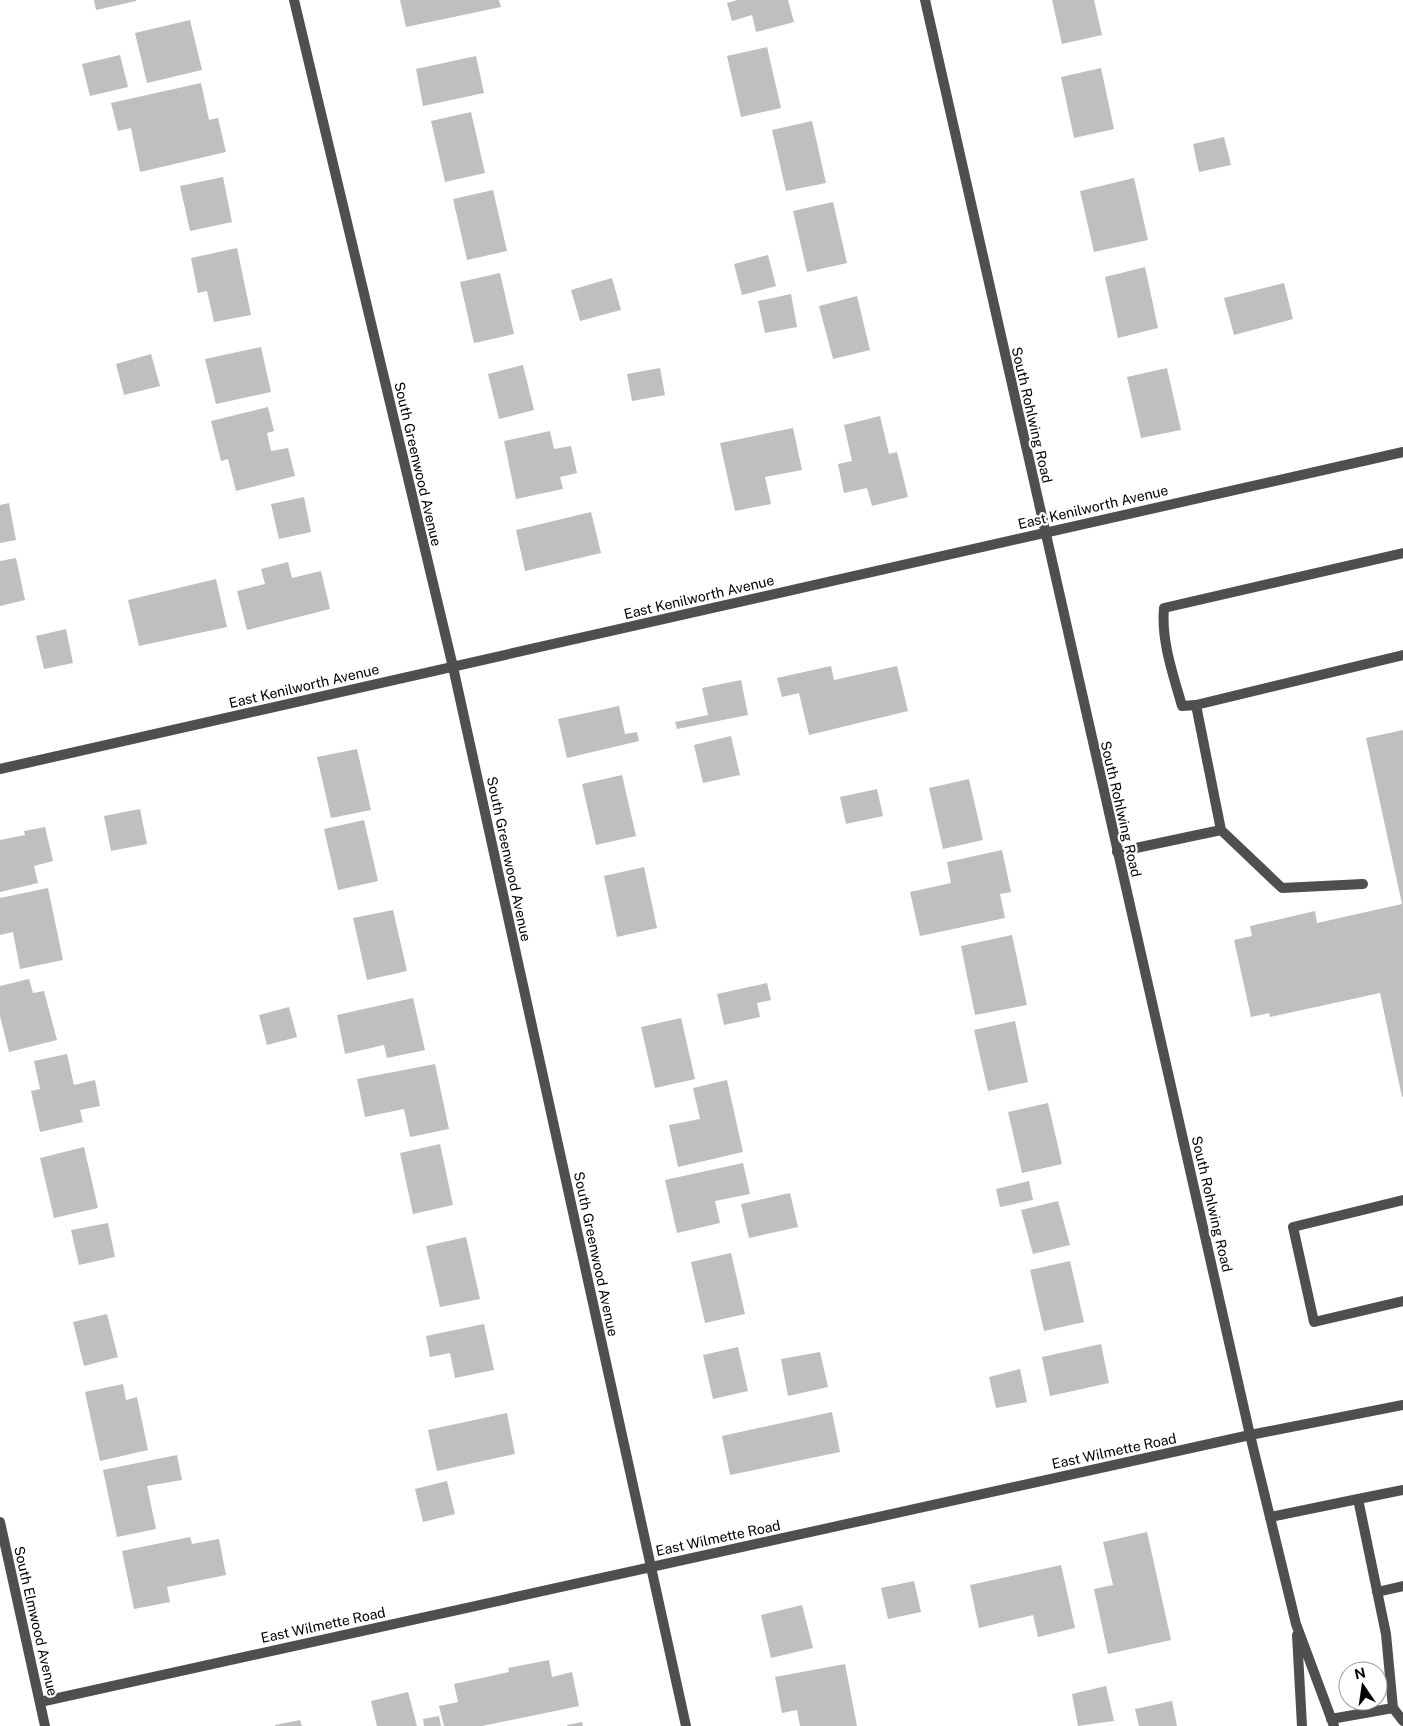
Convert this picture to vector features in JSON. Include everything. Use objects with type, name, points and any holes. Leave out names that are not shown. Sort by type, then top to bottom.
[{"type":"street","name":"South Greenwood Avenue","points":[[294,0],[453,667],[686,1726]]},
{"type":"street","name":"South Rohlwing Road","points":[[925,0],[1044,533],[1250,1435],[1296,1624],[1332,1723]]},
{"type":"street","name":"East Kenilworth Avenue","points":[[0,769],[1403,452]]},
{"type":"street","points":[[1403,553],[1164,608],[1163,621],[1171,668],[1182,706],[1196,705],[1403,655]]},
{"type":"street","points":[[1196,705],[1221,830],[1282,888],[1363,884]]},
{"type":"street","points":[[1117,852],[1221,830]]},
{"type":"street","points":[[1403,1200],[1293,1226],[1314,1322],[1403,1302]]},
{"type":"street","name":"East Wilmette Road","points":[[40,1702],[1250,1435],[1403,1405]]},
{"type":"street","points":[[1270,1517],[1403,1490]]},
{"type":"street","points":[[1358,1499],[1386,1634],[1393,1708],[1403,1720]]},
{"type":"street","name":"South Elmwood Avenue","points":[[0,1522],[45,1726]]},
{"type":"street","points":[[1377,1592],[1403,1586]]},
{"type":"street","name":"South Rohlwing Road","points":[[1296,1624],[1302,1726]]},
{"type":"street","points":[[1332,1723],[1393,1708]]},
{"type":"building","points":[[94,0],[136,0],[136,1],[96,10]]},
{"type":"building","points":[[400,0],[499,0],[501,7],[406,27]]},
{"type":"building","points":[[737,0],[788,0],[794,22],[756,32],[752,15],[732,21],[727,3]]},
{"type":"building","points":[[1052,0],[1094,0],[1102,35],[1062,44]]},
{"type":"building","points":[[190,20],[202,70],[147,83],[135,33]]},
{"type":"building","points":[[767,47],[781,108],[741,117],[727,56]]},
{"type":"building","points":[[120,55],[128,87],[90,96],[82,64]]},
{"type":"building","points":[[476,56],[484,93],[423,106],[416,69]]},
{"type":"building","points":[[1101,68],[1114,129],[1074,138],[1061,77]]},
{"type":"building","points":[[201,83],[209,120],[218,118],[226,152],[140,172],[131,128],[118,131],[111,103]]},
{"type":"building","points":[[471,112],[485,173],[445,182],[431,121]]},
{"type":"building","points":[[812,121],[826,183],[786,191],[772,130]]},
{"type":"building","points":[[1224,137],[1231,165],[1199,172],[1193,144]]},
{"type":"building","points":[[223,177],[232,222],[190,231],[180,186]]},
{"type":"building","points":[[1134,178],[1148,240],[1094,252],[1080,191]]},
{"type":"building","points":[[493,190],[507,251],[467,260],[453,199]]},
{"type":"building","points":[[833,202],[847,263],[807,272],[793,211]]},
{"type":"building","points":[[237,248],[251,315],[214,322],[207,291],[198,293],[191,258]]},
{"type":"building","points":[[768,255],[776,286],[742,295],[734,264]]},
{"type":"building","points":[[1145,267],[1158,328],[1118,338],[1105,277]]},
{"type":"building","points":[[500,273],[514,334],[474,343],[460,282]]},
{"type":"building","points":[[612,278],[621,310],[580,321],[571,290]]},
{"type":"building","points":[[1284,283],[1293,319],[1234,335],[1224,298]]},
{"type":"building","points":[[791,294],[797,327],[765,333],[758,301]]},
{"type":"building","points":[[857,296],[870,350],[833,359],[819,306]]},
{"type":"building","points":[[261,347],[271,392],[216,404],[205,359]]},
{"type":"building","points":[[151,354],[160,386],[124,395],[116,364]]},
{"type":"building","points":[[523,365],[534,410],[499,419],[488,374]]},
{"type":"building","points":[[660,368],[665,395],[632,401],[627,374]]},
{"type":"building","points":[[1167,368],[1181,430],[1141,438],[1127,377]]},
{"type":"building","points":[[268,407],[274,431],[267,433],[271,451],[288,448],[295,476],[236,491],[228,459],[221,461],[211,421]]},
{"type":"building","points":[[880,416],[889,454],[897,452],[908,497],[872,506],[867,488],[844,493],[838,464],[852,461],[844,425]]},
{"type":"building","points":[[793,428],[802,470],[765,477],[771,504],[735,511],[720,443]]},
{"type":"building","points":[[550,431],[554,449],[571,446],[577,473],[560,477],[563,489],[516,499],[504,441]]},
{"type":"building","points":[[304,497],[311,532],[279,539],[271,504]]},
{"type":"building","points":[[9,503],[16,540],[0,543],[0,505]]},
{"type":"building","points":[[591,512],[601,553],[525,571],[516,530]]},
{"type":"building","points":[[16,558],[25,600],[0,606],[0,561]]},
{"type":"building","points":[[288,562],[292,578],[321,571],[330,609],[247,630],[237,591],[265,584],[261,569]]},
{"type":"building","points":[[216,579],[227,627],[139,646],[128,600]]},
{"type":"building","points":[[66,629],[73,663],[44,669],[36,636]]},
{"type":"building","points":[[831,666],[834,680],[897,666],[908,711],[809,735],[799,693],[782,697],[777,678]]},
{"type":"building","points":[[741,680],[748,715],[677,729],[675,722],[708,715],[702,688]]},
{"type":"building","points":[[619,706],[625,734],[637,732],[639,741],[567,758],[558,719]]},
{"type":"building","points":[[1403,730],[1402,1097],[1380,993],[1270,1017],[1269,1013],[1251,1017],[1234,940],[1252,936],[1250,926],[1315,911],[1317,923],[1402,904],[1366,738]]},
{"type":"building","points":[[731,736],[740,775],[703,783],[694,745]]},
{"type":"building","points":[[357,749],[371,810],[331,818],[317,757]]},
{"type":"building","points":[[622,775],[636,836],[596,845],[582,784]]},
{"type":"building","points":[[969,779],[983,840],[943,849],[929,788]]},
{"type":"building","points":[[877,789],[883,816],[846,824],[840,797]]},
{"type":"building","points":[[140,809],[147,844],[111,851],[104,816]]},
{"type":"building","points":[[364,820],[378,881],[338,890],[324,829]]},
{"type":"building","points":[[45,827],[53,861],[34,866],[38,883],[0,892],[0,840],[25,835],[24,831]]},
{"type":"building","points":[[1002,850],[1011,892],[1000,894],[1005,918],[920,936],[910,892],[951,883],[947,862]]},
{"type":"building","points":[[644,867],[657,928],[617,937],[604,876]]},
{"type":"building","points":[[48,888],[63,960],[20,969],[13,932],[0,935],[0,898]]},
{"type":"building","points":[[393,910],[407,971],[367,980],[353,918]]},
{"type":"building","points":[[1012,935],[1027,1005],[975,1015],[961,946]]},
{"type":"building","points":[[29,979],[33,993],[44,991],[57,1040],[9,1052],[0,1016],[0,986]]},
{"type":"building","points":[[767,983],[771,1000],[757,1003],[760,1017],[724,1025],[717,994]]},
{"type":"building","points":[[413,998],[425,1050],[387,1058],[384,1045],[345,1054],[337,1015]]},
{"type":"building","points":[[289,1007],[297,1037],[267,1045],[259,1015]]},
{"type":"building","points":[[681,1018],[695,1079],[655,1088],[641,1027]]},
{"type":"building","points":[[1015,1021],[1028,1082],[988,1091],[974,1030]]},
{"type":"building","points":[[67,1054],[74,1085],[95,1080],[100,1106],[80,1110],[83,1122],[40,1132],[31,1091],[40,1089],[34,1061]]},
{"type":"building","points":[[435,1064],[449,1129],[410,1137],[404,1109],[365,1117],[357,1079]]},
{"type":"building","points":[[727,1080],[743,1152],[678,1167],[669,1125],[700,1119],[693,1088]]},
{"type":"building","points":[[1048,1103],[1062,1164],[1022,1173],[1008,1112]]},
{"type":"building","points":[[440,1144],[453,1205],[413,1214],[400,1153]]},
{"type":"building","points":[[84,1147],[98,1208],[54,1218],[40,1158]]},
{"type":"building","points":[[743,1163],[750,1194],[715,1201],[720,1223],[677,1233],[665,1180]]},
{"type":"building","points":[[1029,1181],[1033,1200],[1000,1207],[996,1189]]},
{"type":"building","points":[[790,1193],[798,1227],[749,1238],[741,1204]]},
{"type":"building","points":[[1058,1201],[1070,1245],[1033,1254],[1021,1210]]},
{"type":"building","points":[[108,1223],[115,1257],[79,1265],[71,1230]]},
{"type":"building","points":[[466,1237],[480,1299],[440,1307],[426,1246]]},
{"type":"building","points":[[731,1253],[745,1314],[705,1323],[691,1262]]},
{"type":"building","points":[[1070,1261],[1084,1322],[1044,1331],[1030,1270]]},
{"type":"building","points":[[107,1314],[118,1357],[84,1366],[73,1322]]},
{"type":"building","points":[[484,1324],[494,1370],[455,1378],[450,1353],[430,1357],[426,1336]]},
{"type":"building","points":[[1101,1344],[1109,1383],[1050,1396],[1042,1357]]},
{"type":"building","points":[[738,1347],[748,1391],[713,1399],[703,1355]]},
{"type":"building","points":[[820,1352],[828,1387],[788,1396],[781,1359]]},
{"type":"building","points":[[1020,1369],[1027,1402],[996,1408],[989,1377]]},
{"type":"building","points":[[123,1384],[126,1400],[137,1397],[148,1450],[100,1461],[85,1392]]},
{"type":"building","points":[[832,1412],[840,1452],[730,1475],[722,1436]]},
{"type":"building","points":[[507,1413],[515,1454],[437,1471],[428,1430]]},
{"type":"building","points":[[177,1455],[182,1480],[147,1486],[156,1529],[117,1537],[103,1470]]},
{"type":"building","points":[[447,1481],[455,1514],[423,1522],[415,1489]]},
{"type":"building","points":[[1147,1532],[1171,1640],[1108,1654],[1094,1589],[1113,1585],[1103,1542]]},
{"type":"building","points":[[190,1537],[192,1544],[219,1539],[226,1575],[167,1587],[170,1602],[134,1609],[122,1551]]},
{"type":"building","points":[[1061,1565],[1075,1628],[1038,1637],[1033,1615],[979,1628],[970,1585]]},
{"type":"building","points":[[914,1581],[921,1612],[888,1619],[881,1588]]},
{"type":"building","points":[[802,1605],[813,1648],[771,1658],[761,1615]]},
{"type":"building","points":[[549,1660],[552,1677],[572,1672],[579,1706],[482,1726],[444,1726],[439,1706],[458,1702],[454,1684],[509,1672],[508,1668]]},
{"type":"building","points":[[845,1664],[857,1726],[800,1726],[797,1710],[782,1713],[775,1677]]},
{"type":"building","points":[[1106,1686],[1114,1721],[1078,1726],[1072,1694]]},
{"type":"building","points":[[408,1692],[417,1726],[377,1726],[371,1701]]},
{"type":"building","points":[[1172,1701],[1177,1726],[1139,1726],[1135,1709]]},
{"type":"building","points":[[439,1716],[441,1726],[424,1726],[423,1719]]},
{"type":"building","points":[[300,1720],[302,1726],[275,1726],[275,1725]]},
{"type":"building","points":[[582,1722],[583,1726],[567,1726],[567,1725]]}]
